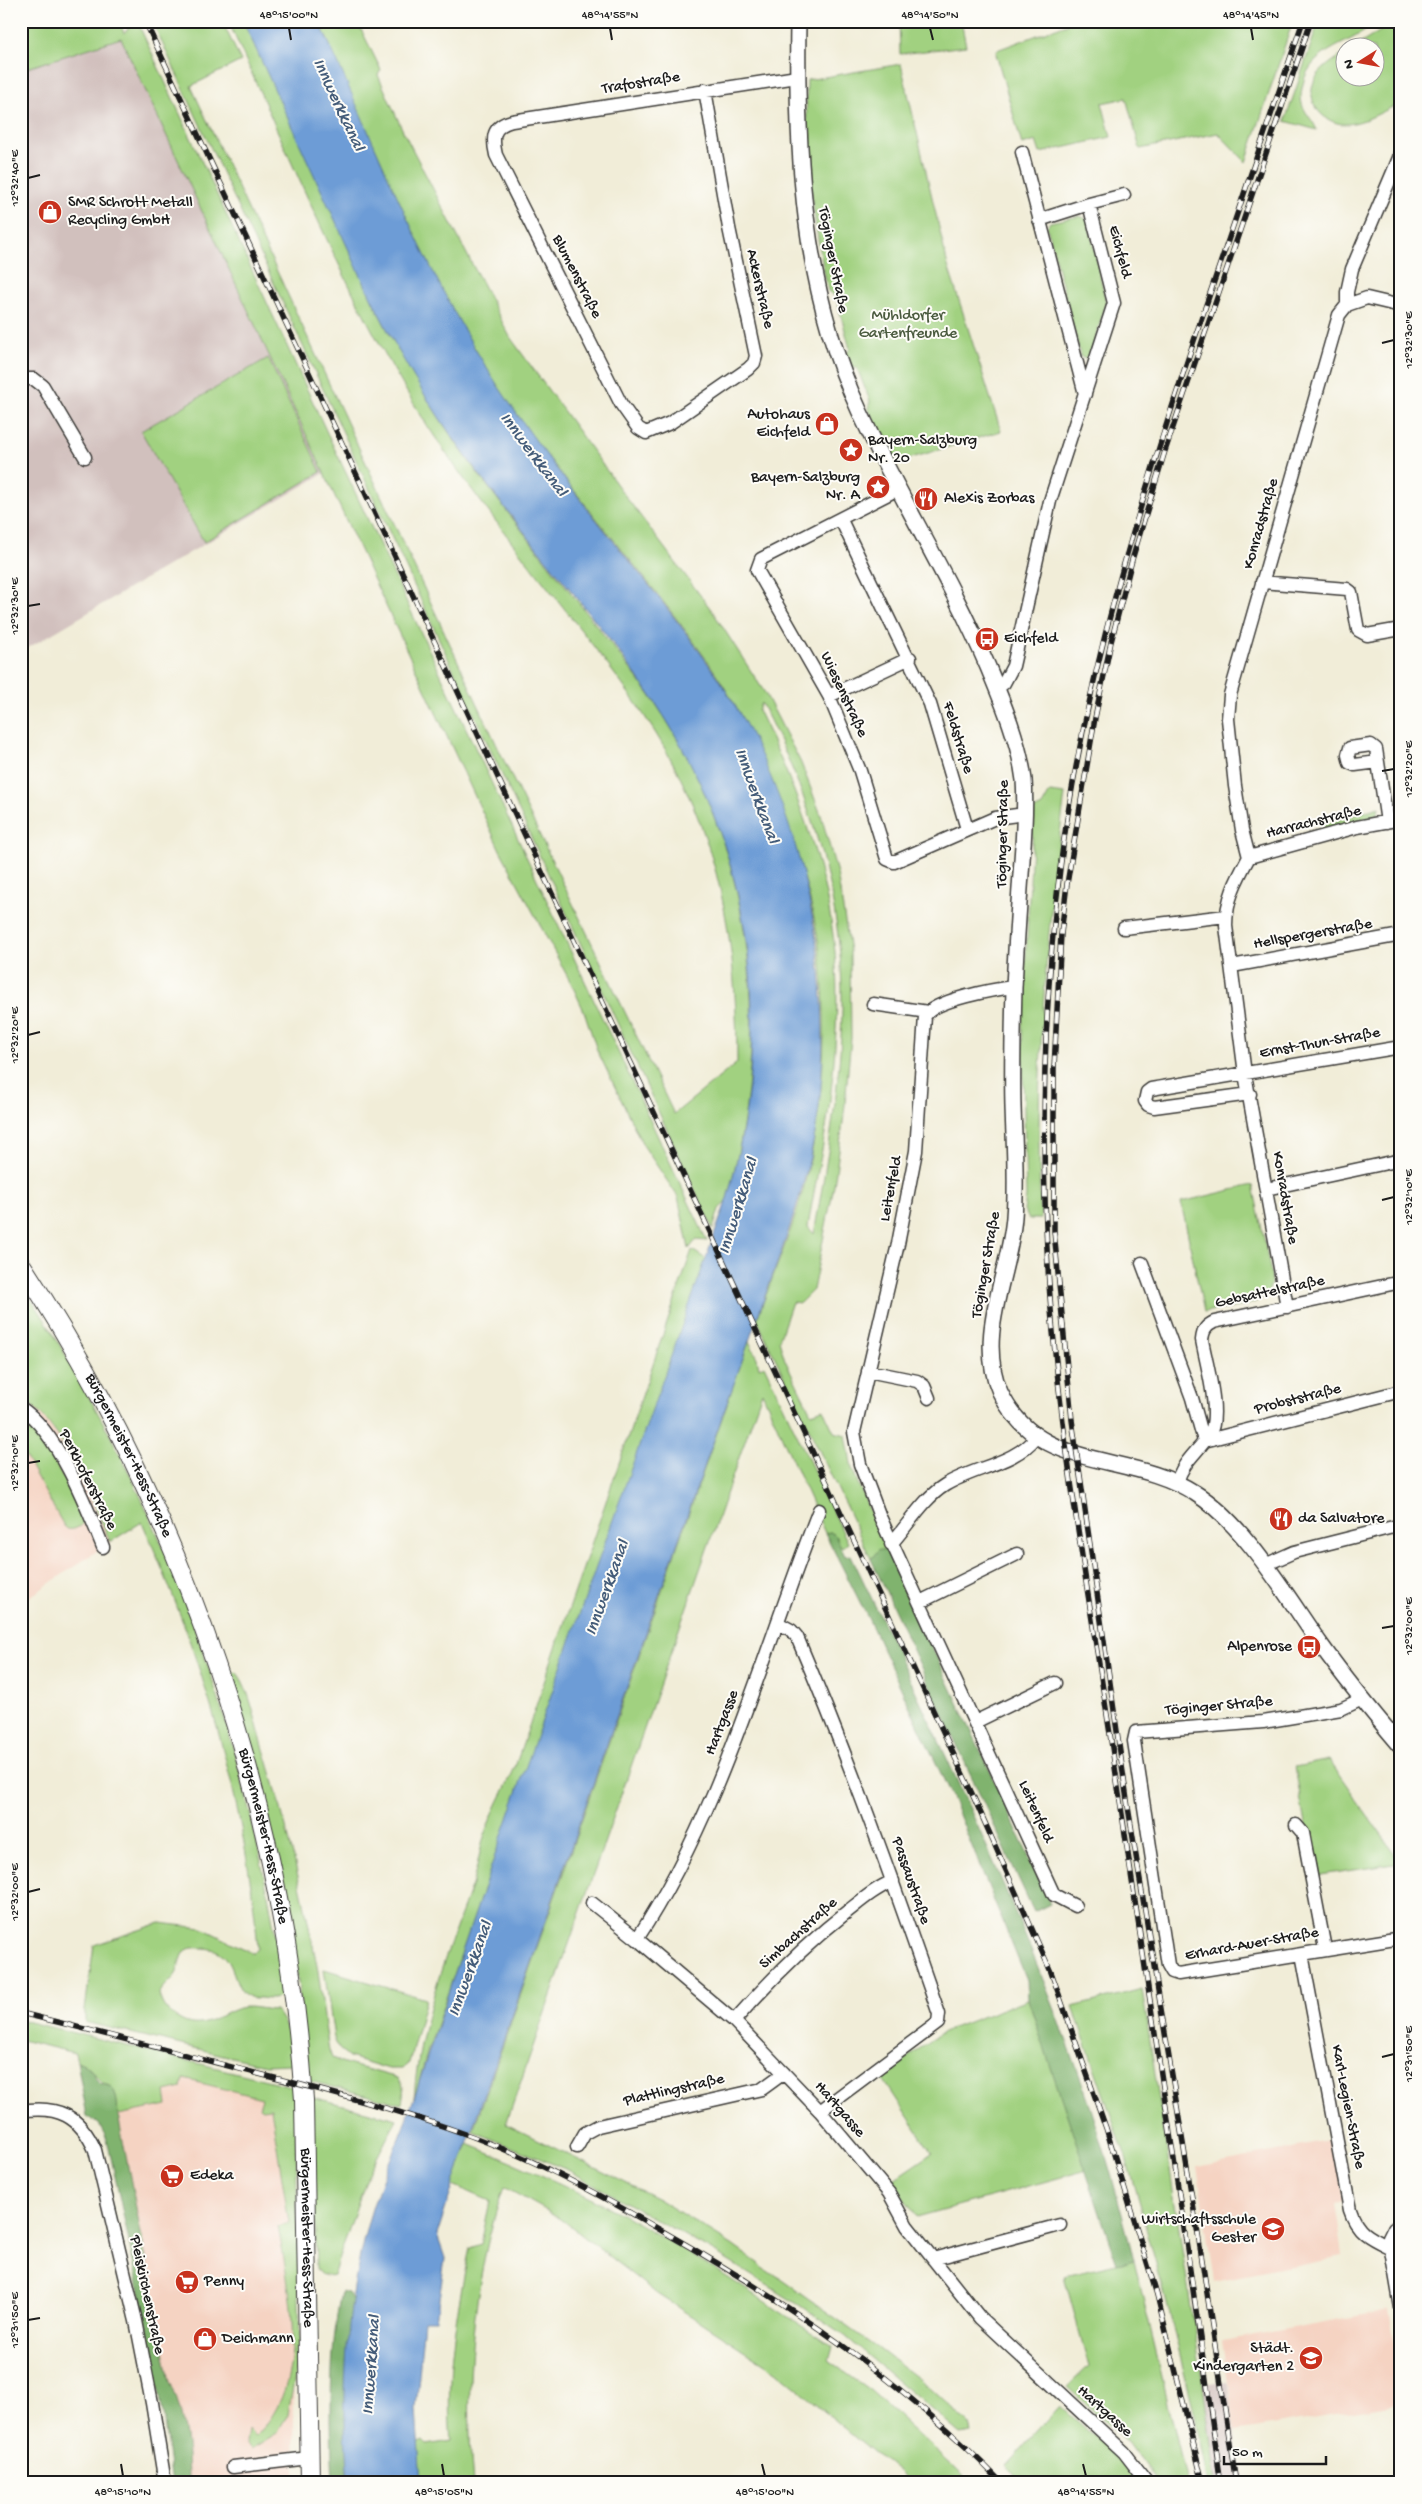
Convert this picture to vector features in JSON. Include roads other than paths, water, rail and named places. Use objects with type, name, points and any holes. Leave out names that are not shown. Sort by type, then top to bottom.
[{"type":"main road","name":"Bürgermeister-Hess-Straße","points":[[21,1264],[57,1320],[93,1385],[158,1517],[217,1669],[237,1730],[270,1861],[289,1962],[302,2061],[306,2168],[310,2483]]},
{"type":"street","name":"Töginger Straße","points":[[798,21],[797,77],[803,195],[809,244],[823,310],[839,361],[857,406],[974,635],[997,688],[1021,765],[1025,814],[1014,987],[1012,1093],[1015,1207],[1012,1243],[994,1314],[991,1350],[1000,1392],[1009,1409],[1036,1437],[1059,1449],[1146,1470],[1177,1482],[1194,1492],[1219,1512],[1265,1565],[1362,1699],[1401,1746]]},
{"type":"street","name":"Trafostraße","points":[[494,132],[503,123],[512,121],[797,77]]},
{"type":"street","name":"Ackerstraße","points":[[641,431],[650,433],[670,422],[748,368],[754,363],[756,356],[725,208],[704,90]]},
{"type":"street","name":"Blumenstraße","points":[[494,132],[493,139],[496,155],[621,404],[641,431]]},
{"type":"street","name":"Konradstraße","points":[[1287,1306],[1250,1094],[1244,1074],[1226,916],[1235,883],[1249,856],[1242,830],[1235,786],[1229,703],[1262,582],[1340,315],[1347,305],[1347,292],[1352,269],[1399,158],[1401,148]]},
{"type":"street","points":[[1022,152],[1085,394]]},
{"type":"street","points":[[1039,220],[1124,195]]},
{"type":"street","name":"Eichfeld","points":[[997,688],[1004,683],[1013,666],[1050,501],[1114,303],[1089,204]]},
{"type":"street","points":[[1347,305],[1367,298],[1401,306]]},
{"type":"street","points":[[21,379],[34,379],[44,386],[85,458]]},
{"type":"street","name":"Wiesenstraße","points":[[898,489],[840,520],[761,558],[757,570],[829,696],[863,780],[887,859],[894,862],[995,818],[1025,814]]},
{"type":"street","name":"Feldstraße","points":[[840,520],[910,658],[939,729],[967,829]]},
{"type":"street","points":[[1262,582],[1347,589],[1351,592],[1358,630],[1367,635],[1401,629]]},
{"type":"street","points":[[829,696],[910,658]]},
{"type":"street","name":"Harrachstraße","points":[[1378,762],[1387,822]]},
{"type":"street","name":"Harrachstraße","points":[[1249,856],[1357,828],[1401,820]]},
{"type":"street","points":[[1124,928],[1226,916]]},
{"type":"street","name":"Hellspergerstraße","points":[[1232,966],[1401,936]]},
{"type":"street","points":[[873,1004],[928,1012],[939,1006],[985,992],[1014,987]]},
{"type":"street","name":"Leitenfeld","points":[[928,1012],[924,1022],[916,1151],[898,1244],[854,1432],[855,1448],[867,1488],[891,1544],[920,1602],[1054,1894],[1075,1906]]},
{"type":"street","name":"Ernst-Thun-Straße","points":[[1244,1074],[1401,1047]]},
{"type":"street","points":[[1244,1074],[1151,1089],[1146,1092],[1146,1101],[1148,1106],[1154,1107],[1250,1094]]},
{"type":"street","points":[[1266,1189],[1401,1160]]},
{"type":"street","points":[[1142,1263],[1175,1357],[1192,1398],[1204,1442],[1184,1464],[1177,1482]]},
{"type":"street","name":"Gebsattelstraße","points":[[1204,1442],[1213,1427],[1215,1414],[1203,1332],[1207,1326],[1214,1322],[1401,1282]]},
{"type":"street","points":[[868,1371],[917,1381],[924,1386],[929,1398]]},
{"type":"street","name":"Probststraße","points":[[1204,1442],[1401,1391]]},
{"type":"street","name":"Perkhoferstraße","points":[[21,1408],[42,1427],[66,1467],[92,1520],[102,1547]]},
{"type":"street","points":[[891,1544],[943,1486],[976,1469],[1013,1456],[1028,1447],[1036,1437]]},
{"type":"street","name":"Hartgasse","points":[[637,1939],[689,1848],[722,1772],[819,1510]]},
{"type":"street","points":[[1265,1565],[1294,1552],[1401,1525]]},
{"type":"street","points":[[920,1602],[1017,1554]]},
{"type":"street","name":"Passaustraße","points":[[778,1623],[791,1630],[797,1637],[857,1782],[939,2014],[938,2023],[820,2111]]},
{"type":"street","points":[[975,1722],[1054,1684]]},
{"type":"street","name":"Töginger Straße","points":[[1142,1791],[1134,1741],[1136,1732],[1263,1722],[1341,1708],[1362,1699]]},
{"type":"street","name":"Erhard-Auer-Straße","points":[[1142,1791],[1168,1965],[1172,1972],[1178,1974],[1401,1938]]},
{"type":"street","points":[[1296,1825],[1303,1833],[1325,1949]]},
{"type":"street","name":"Simbachstraße","points":[[734,2021],[782,1969],[831,1924],[882,1885],[893,1881]]},
{"type":"street","name":"Hartgasse","points":[[592,1903],[734,2021],[784,2073],[820,2111],[889,2193],[907,2226],[980,2318],[1124,2452],[1148,2483]]},
{"type":"street","name":"Karl-Legien-Straße","points":[[1302,1954],[1350,2210],[1353,2219],[1365,2236],[1389,2247]]},
{"type":"street","name":"Plattlingstraße","points":[[577,2147],[585,2133],[598,2126],[762,2088],[784,2073]]},
{"type":"street","name":"Pleiskirchenstraße","points":[[21,2111],[51,2110],[76,2120],[90,2139],[102,2177],[149,2385],[165,2483]]},
{"type":"street","points":[[933,2259],[1060,2224]]},
{"type":"street","points":[[1401,2224],[1394,2228],[1390,2234],[1389,2247],[1401,2308]]},
{"type":"street","points":[[233,2467],[309,2458]]},
{"type":"water","name":"Innwerkkanal","points":[[243,21],[319,21],[432,270],[485,365],[515,411],[580,499],[678,622],[720,681],[745,723],[775,787],[790,830],[803,873],[819,961],[823,1052],[820,1098],[812,1149],[799,1198],[481,2103],[437,2235],[445,2258],[436,2320],[424,2320],[416,2409],[421,2483],[348,2483],[345,2384],[350,2319],[360,2254],[378,2190],[409,2111],[494,1858],[726,1202],[742,1135],[750,1068],[752,1002],[746,936],[732,872],[711,809],[682,748],[646,689],[478,472],[451,435],[413,376],[367,288]]},
{"type":"railway","points":[[145,21],[974,1798],[1051,1972],[1106,2128],[1157,2295],[1203,2483]]},
{"type":"railway","points":[[1221,2483],[1067,1453],[1049,1284],[1046,1232],[1045,1076],[1050,973],[1060,869],[1084,726],[1100,655],[1138,515],[1160,446],[1303,21]]},
{"type":"railway","points":[[1236,2483],[1200,2247],[1128,1807],[1072,1420],[1054,1231],[1054,1068],[1061,934],[1067,884],[1095,718],[1111,642],[1132,560],[1165,451],[1311,21]]},
{"type":"railway","points":[[21,2013],[394,2110],[471,2136],[521,2156],[593,2192],[664,2232],[755,2286],[799,2315],[842,2345],[925,2410],[1002,2483]]},
{"type":"place","name":"SMR Schrott Metall Recycling GmbH","points":[[50,212]]},
{"type":"place","name":"Autohaus Eichfeld","points":[[827,424]]},
{"type":"place","name":"Bayern-Salzburg Nr. 20","points":[[851,450]]},
{"type":"place","name":"Bayern-Salzburg Nr. A","points":[[878,487]]},
{"type":"place","name":"Alexis Zorbas","points":[[926,499]]},
{"type":"place","name":"Eichfeld","points":[[987,639]]},
{"type":"place","name":"da Salvatore","points":[[1281,1519]]},
{"type":"place","name":"Alpenrose","points":[[1309,1647]]},
{"type":"place","name":"Edeka","points":[[172,2176]]},
{"type":"place","name":"Wirtschaftsschule Gester","points":[[1273,2229]]},
{"type":"place","name":"Penny","points":[[187,2282]]},
{"type":"place","name":"Deichmann","points":[[205,2339]]},
{"type":"place","name":"Städt. Kindergarten 2","points":[[1311,2358]]},
{"type":"park label","name":"Mühldorfer Gartenfreunde","points":[[908,325]]}]
